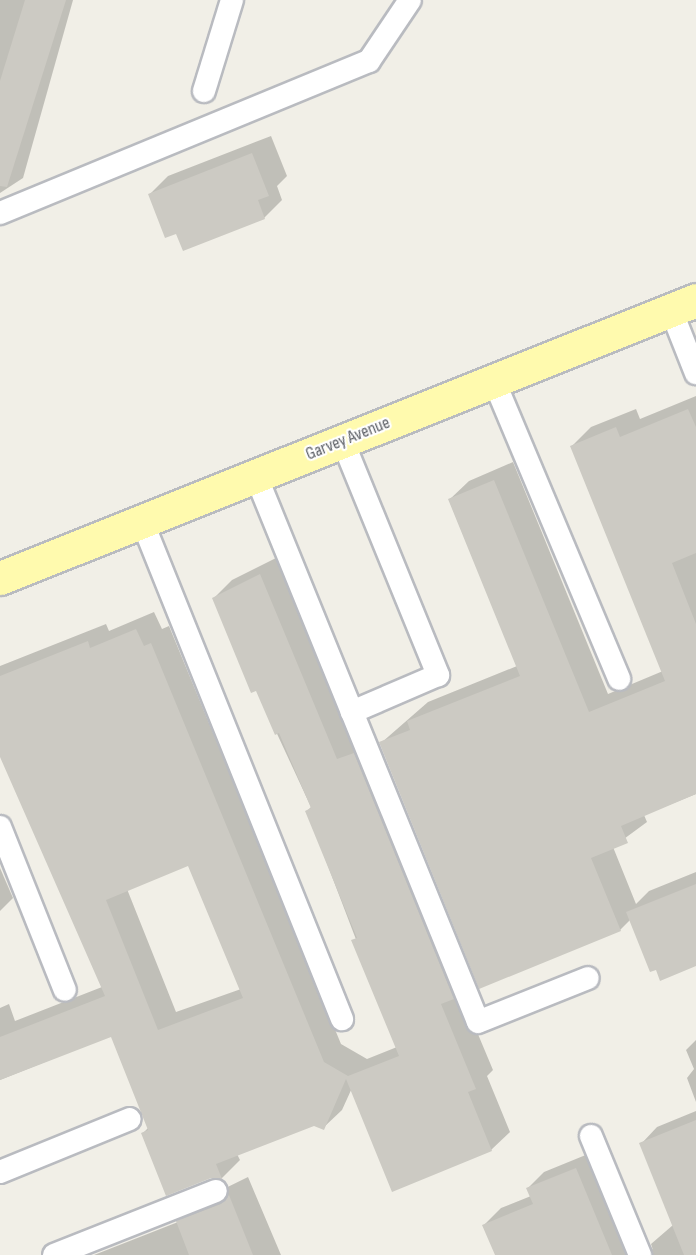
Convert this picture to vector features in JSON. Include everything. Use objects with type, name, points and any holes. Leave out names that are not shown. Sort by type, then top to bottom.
[{"type":"main road","name":"Garvey Avenue","points":[[0,578],[683,305]]},
{"type":"lane","points":[[204,91],[232,0]]},
{"type":"lane","points":[[0,213],[369,61],[410,0]]},
{"type":"lane","points":[[683,305],[696,373]]},
{"type":"lane","points":[[494,381],[619,680]]},
{"type":"lane","points":[[343,442],[438,675],[352,712]]},
{"type":"lane","points":[[256,476],[478,1022],[588,978]]},
{"type":"lane","points":[[142,521],[342,1019]]},
{"type":"lane","points":[[0,827],[65,990]]},
{"type":"lane","points":[[0,1172],[130,1119]]},
{"type":"lane","points":[[591,1136],[640,1255]]},
{"type":"lane","points":[[54,1255],[216,1191]]},
{"type":"building","points":[[25,0],[66,0],[7,187],[0,186],[0,81]]},
{"type":"building","points":[[252,153],[269,196],[258,200],[265,219],[183,251],[176,234],[165,238],[148,194]]},
{"type":"building","points":[[688,409],[696,427],[696,553],[672,563],[696,624],[696,794],[621,826],[628,843],[591,858],[621,931],[479,989],[379,742],[410,730],[407,721],[520,676],[448,499],[494,480],[589,712],[665,681],[570,446],[616,427],[620,437]]},
{"type":"building","points":[[260,574],[337,759],[354,753],[454,999],[441,1004],[476,1089],[468,1092],[492,1151],[392,1192],[346,1079],[324,1130],[314,1126],[216,1164],[222,1179],[211,1178],[166,1196],[141,1133],[148,1130],[111,1037],[0,1080],[0,1037],[105,996],[0,757],[0,676],[88,641],[90,648],[136,629],[144,646],[151,643],[324,1062],[348,1076],[399,1056],[351,940],[357,938],[305,811],[311,808],[279,733],[275,735],[256,691],[251,693],[212,598]],"holes":[[[188,866],[243,998],[158,1030],[106,900]]]},
{"type":"building","points":[[696,884],[696,966],[660,981],[656,970],[650,972],[626,912]]},
{"type":"building","points":[[696,1120],[696,1255],[684,1255],[639,1143]]},
{"type":"building","points":[[576,1168],[612,1255],[495,1255],[482,1225],[533,1204],[526,1188]]},
{"type":"building","points":[[229,1195],[253,1255],[189,1255],[176,1221],[221,1204]]}]
